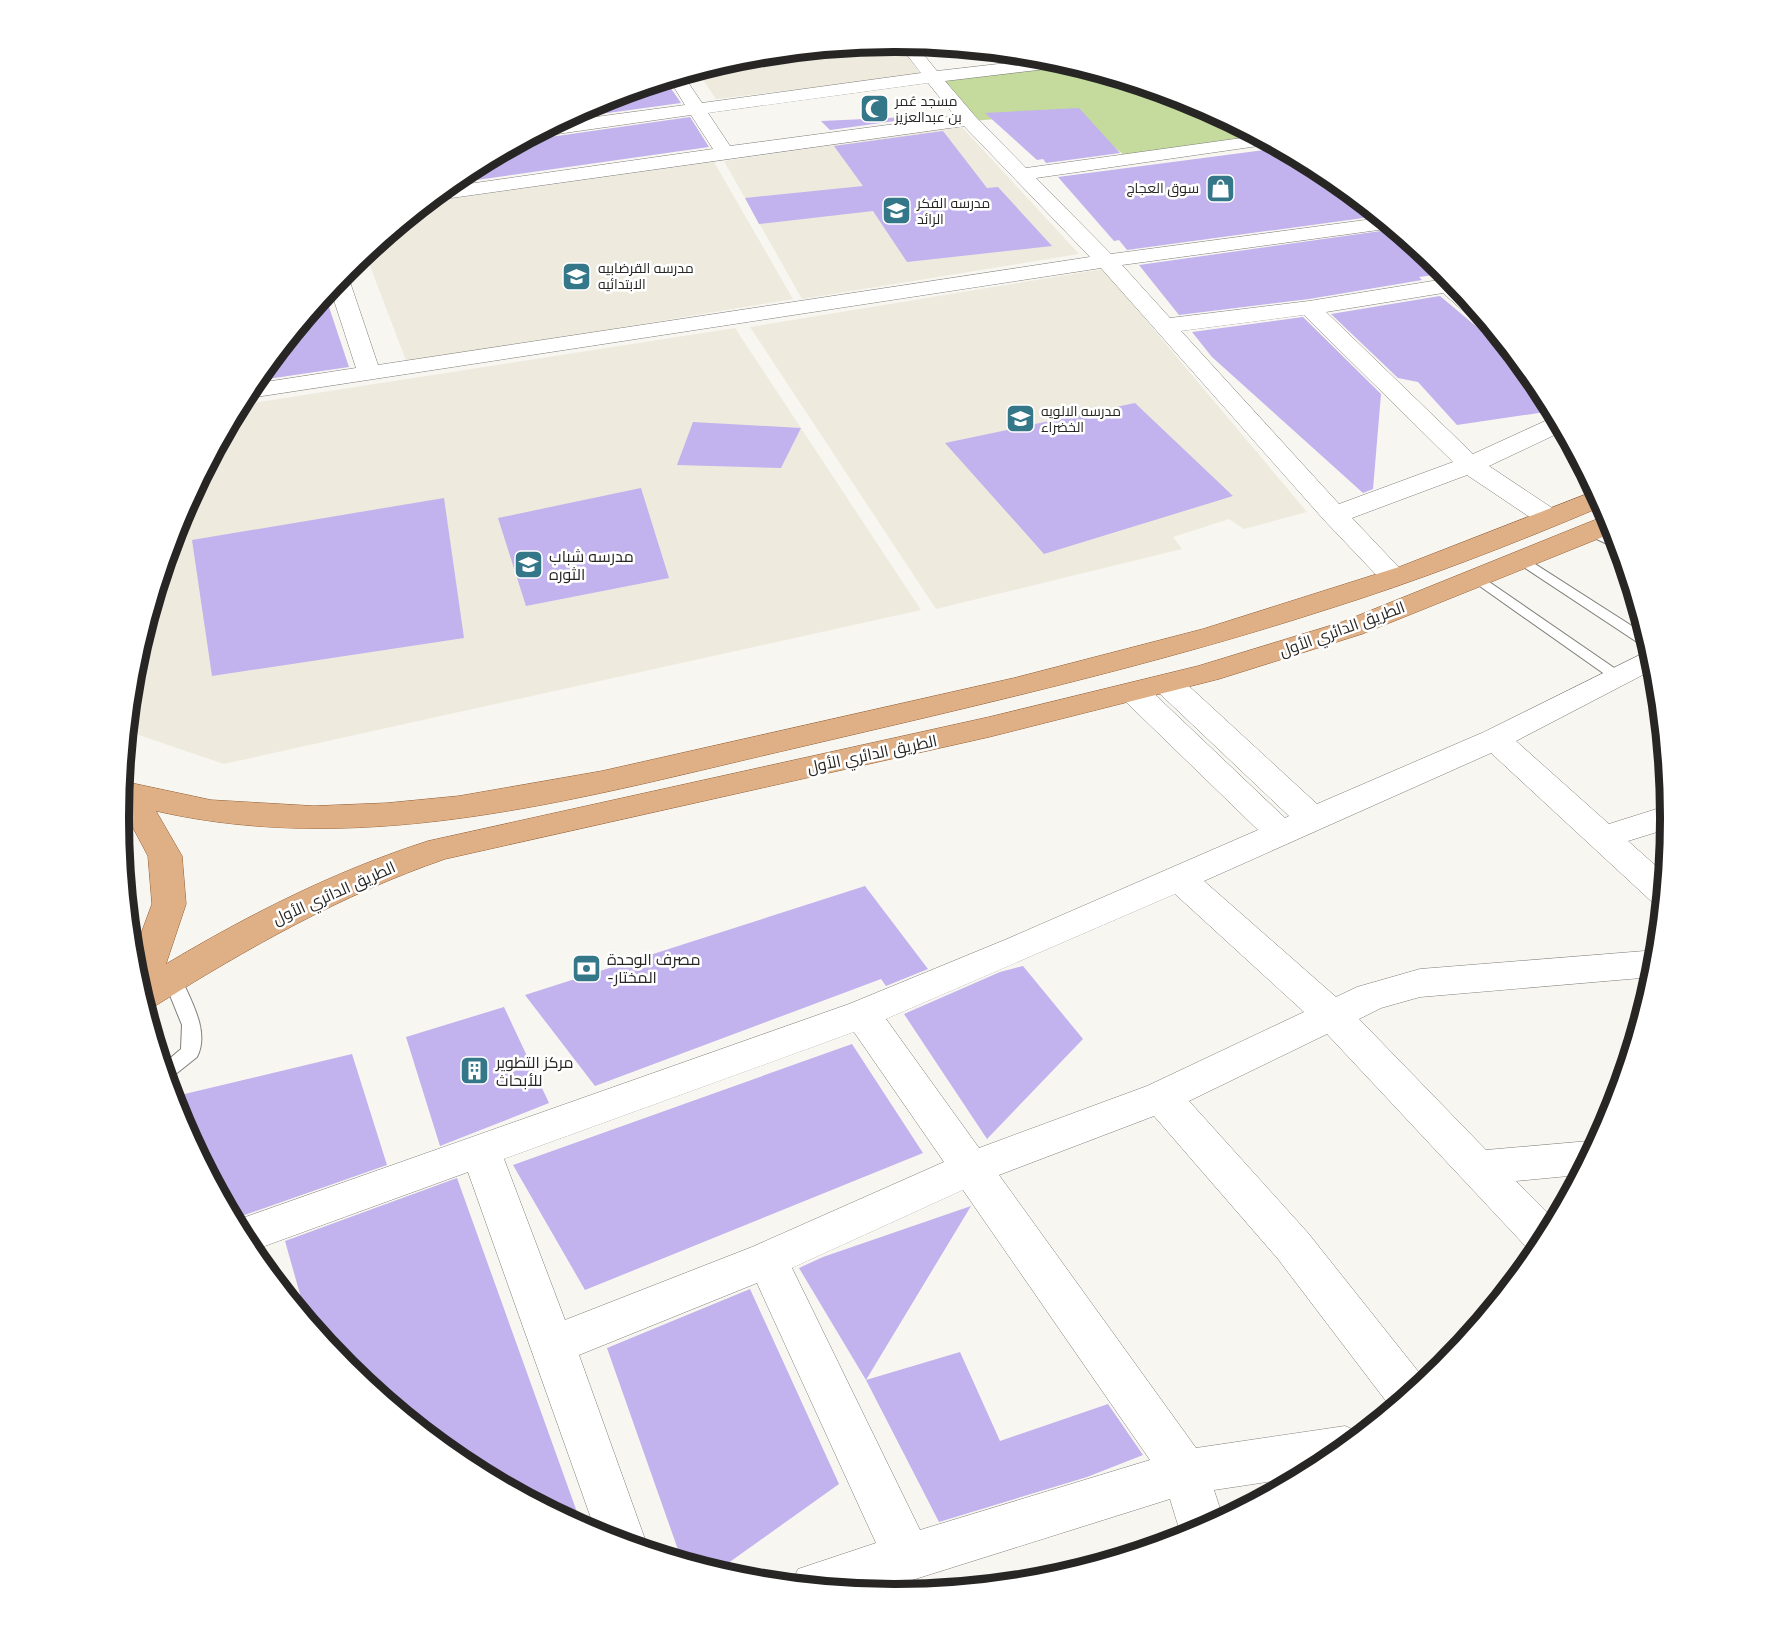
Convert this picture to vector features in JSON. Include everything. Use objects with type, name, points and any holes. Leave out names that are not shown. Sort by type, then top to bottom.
[{"type":"main road","name":"الطريق الدائري الأول","points":[[130,794],[192,808],[242,814],[313,817],[448,809],[526,796],[982,696],[1158,650],[1394,577],[1591,501]]},
{"type":"main road","name":"الطريق الدائري الأول","points":[[150,992],[231,942],[304,904],[366,875],[440,849],[991,728],[1168,684],[1267,656],[1479,579],[1602,527]]},
{"type":"main road","points":[[129,807],[143,817],[165,856],[169,904],[152,957],[144,969]]},
{"type":"street","points":[[913,53],[968,120],[1106,261],[1334,515],[1394,577]]},
{"type":"street","points":[[565,127],[1034,65]]},
{"type":"street","points":[[680,84],[725,153]]},
{"type":"street","points":[[456,191],[968,120]]},
{"type":"street","points":[[1022,174],[1253,142]]},
{"type":"street","points":[[260,390],[1106,261],[1377,224]]},
{"type":"street","points":[[1164,326],[1309,308],[1445,286]]},
{"type":"street","points":[[341,289],[369,372]]},
{"type":"street","points":[[1309,308],[1470,465],[1549,518]]},
{"type":"street","points":[[1334,515],[1470,465],[1552,426]]},
{"type":"street","points":[[252,1233],[862,1014],[1020,948],[1495,739],[1644,663]]},
{"type":"street","points":[[1168,684],[1297,826]]},
{"type":"street","points":[[1134,693],[1297,826]]},
{"type":"street","points":[[1495,739],[1656,886]]},
{"type":"street","points":[[1604,837],[1660,819]]},
{"type":"street","points":[[1179,878],[1332,1015],[1538,1231]]},
{"type":"street","points":[[553,1345],[767,1260],[969,1169],[1161,1097],[1370,997],[1420,983],[1646,964]]},
{"type":"street","points":[[862,1014],[969,1169],[1185,1472],[1199,1520]]},
{"type":"street","points":[[1161,1097],[1293,1246],[1404,1389]]},
{"type":"street","points":[[481,1152],[553,1345],[618,1531]]},
{"type":"street","points":[[1479,1167],[1580,1159]]},
{"type":"street","points":[[767,1260],[908,1558]]},
{"type":"street","points":[[832,1581],[1185,1472],[1324,1451]]},
{"type":"lane","points":[[1521,560],[1638,636]]},
{"type":"lane","points":[[1479,579],[1618,677]]},
{"type":"lane","points":[[172,978],[191,1025],[190,1052],[172,1068]]},
{"type":"shaded area","points":[[904,52],[924,74],[716,99],[702,78],[745,67],[795,59],[844,54]]},
{"type":"shaded area","name":"مدرسه الفكر الرائد","points":[[962,127],[1079,254],[802,299],[724,161]]},
{"type":"shaded area","name":"مدرسه القرضابيه الابتدائيه","points":[[714,162],[793,299],[407,363],[369,262],[390,242],[444,200]]},
{"type":"shaded area","name":"مدرسه الالويه الخضراء","points":[[1103,269],[1307,512],[1244,529],[1229,519],[1173,537],[1182,549],[936,609],[750,327]]},
{"type":"shaded area","name":"مدرسه شباب الثوره","points":[[735,328],[921,610],[224,764],[134,734],[144,669],[155,620],[170,572],[187,525],[208,479],[252,403]]},
{"type":"green space","points":[[1044,67],[1141,93],[1187,111],[1251,141],[1129,159],[1071,113],[972,121],[933,77]]},
{"type":"building","points":[[670,87],[681,103],[593,115]]},
{"type":"building","points":[[1079,108],[1120,153],[1046,163],[1043,159],[1037,160],[985,113]]},
{"type":"building","points":[[931,116],[830,130],[821,121]]},
{"type":"building","points":[[690,117],[709,147],[471,181],[543,138]]},
{"type":"building","points":[[943,131],[987,188],[998,187],[1052,246],[907,262],[873,211],[759,224],[745,198],[863,186],[834,146]]},
{"type":"building","name":"سوق العجاج","points":[[1267,150],[1320,182],[1369,217],[1127,250],[1119,240],[1114,241],[1058,177]]},
{"type":"building","points":[[1385,230],[1434,275],[1419,277],[1422,280],[1309,299],[1179,315],[1139,265]]},
{"type":"building","points":[[1440,296],[1492,339],[1543,412],[1457,425],[1418,382],[1398,378],[1331,314]]},
{"type":"building","points":[[328,304],[349,367],[268,379],[287,352]]},
{"type":"building","points":[[1303,317],[1381,394],[1373,489],[1363,493],[1212,357],[1192,332]]},
{"type":"building","points":[[1135,403],[1233,496],[1044,554],[945,443]]},
{"type":"building","points":[[693,422],[801,428],[781,468],[677,465]]},
{"type":"building","points":[[641,488],[669,578],[526,606],[498,518]]},
{"type":"building","points":[[444,498],[464,638],[212,676],[192,540]]},
{"type":"building","points":[[865,886],[928,969],[886,986],[881,979],[595,1086],[525,995]]},
{"type":"building","points":[[1023,966],[1083,1039],[987,1139],[904,1014],[1000,972]]},
{"type":"building","name":"مركز التطوير للأبحاث","points":[[504,1007],[549,1103],[440,1146],[406,1037]]},
{"type":"building","points":[[852,1044],[923,1153],[585,1290],[513,1165]]},
{"type":"building","points":[[352,1054],[387,1165],[241,1216],[208,1157],[181,1095]]},
{"type":"building","points":[[457,1178],[578,1515],[512,1481],[469,1454],[390,1394],[353,1359],[302,1303],[285,1241]]},
{"type":"building","points":[[971,1206],[866,1380],[799,1268],[823,1257]]},
{"type":"building","points":[[750,1289],[839,1484],[726,1564],[679,1552],[607,1348]]},
{"type":"building","points":[[960,1352],[1000,1441],[1108,1404],[1143,1455],[1087,1477],[939,1522],[866,1380]]},
{"type":"place","name":"مسجد عُمر بن عبدالعزيز","points":[[874,109]]},
{"type":"place","name":"سوق العجاج","points":[[1220,188]]},
{"type":"place","name":"مدرسه الفكر الرائد","points":[[896,211]]},
{"type":"place","name":"مدرسه القرضابيه الابتدائيه","points":[[577,276]]},
{"type":"place","name":"مدرسه الالويه الخضراء","points":[[1020,419]]},
{"type":"place","name":"مدرسه شباب الثوره","points":[[528,565]]},
{"type":"place","name":"مصرف الوحدة -المختار","points":[[586,968]]},
{"type":"place","name":"مركز التطوير للأبحاث","points":[[475,1071]]}]
